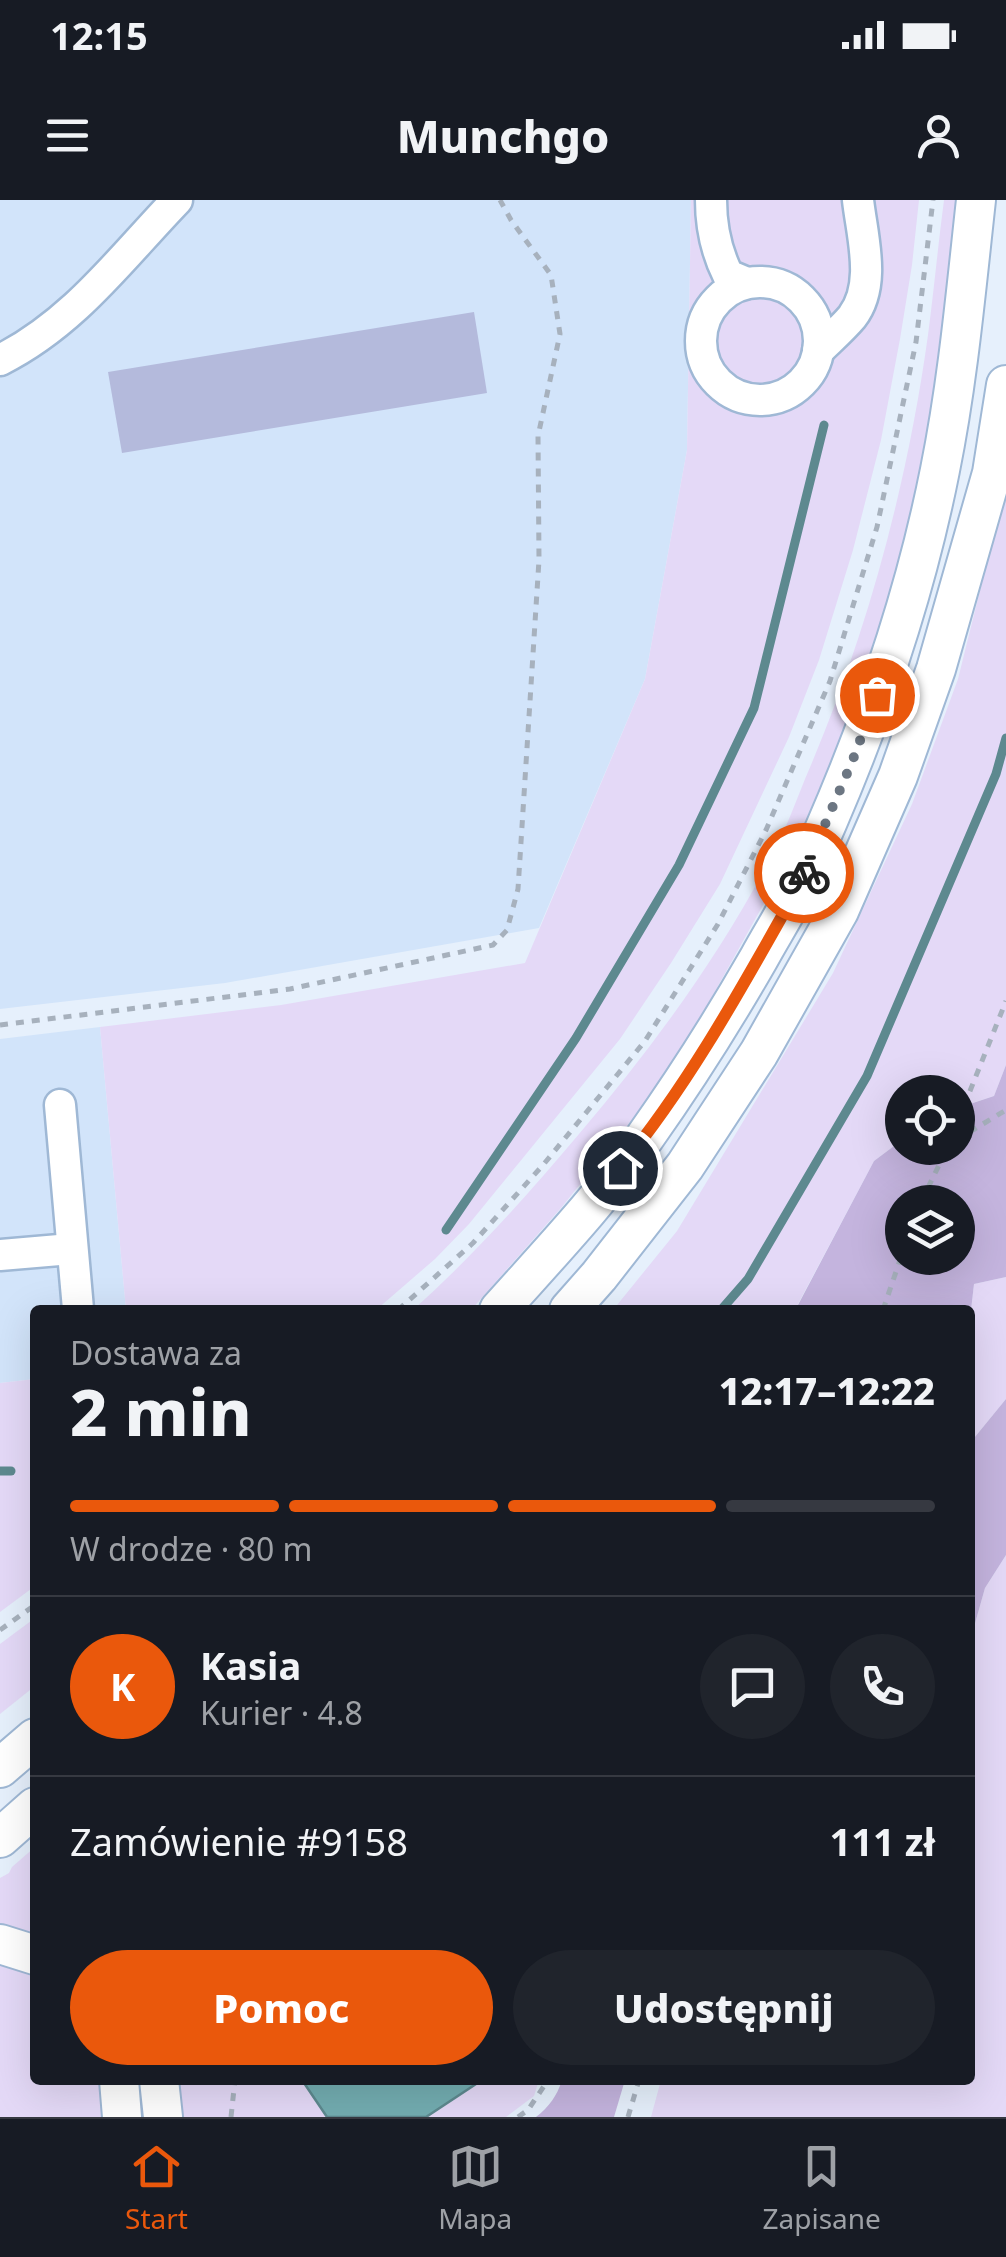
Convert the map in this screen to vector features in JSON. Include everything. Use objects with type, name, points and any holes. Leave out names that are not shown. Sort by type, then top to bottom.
[{"type":"main road","points":[[503,1305],[644,1140],[719,1028],[794,895],[852,762],[889,661],[940,470],[960,350],[976,200]]},
{"type":"main road","points":[[573,1305],[685,1166],[758,1053],[839,911],[898,776],[936,668],[992,474],[1006,385]]},
{"type":"main road","points":[[0,1768],[30,1742]]},
{"type":"main road","points":[[0,1838],[30,1811]]},
{"type":"main road","points":[[0,1944],[30,1953]]},
{"type":"main road","points":[[119,2085],[122,2117]]},
{"type":"main road","points":[[159,2085],[162,2117]]},
{"type":"lane","points":[[0,360],[55,325],[110,275],[177,200]]},
{"type":"lane","points":[[711,200],[713,235],[721,260],[728,275],[747,283]]},
{"type":"lane","points":[[818,351],[854,314],[865,285],[866,260],[858,200]]},
{"type":"lane","points":[[766,282],[785,287],[801,298],[818,332],[818,351],[812,370],[782,396],[763,400],[743,398],[725,389],[711,375],[702,357],[700,338],[704,318],[714,302],[747,283],[766,282]]},
{"type":"lane","points":[[60,1104],[78,1305]]},
{"type":"lane","points":[[0,1255],[71,1249]]},
{"type":"path","points":[[0,1025],[290,989],[494,946],[507,930],[518,889],[539,560],[538,436],[560,334],[551,274],[500,200]]},
{"type":"path","points":[[404,1305],[473,1243],[645,1041],[718,924],[766,830],[830,681],[877,527],[916,342],[933,200]]},
{"type":"path","points":[[975,1078],[1006,1001]]},
{"type":"path","points":[[975,1129],[1006,1110]]},
{"type":"path","points":[[885,1305],[895,1275]]},
{"type":"path","points":[[0,1630],[30,1609]]},
{"type":"path","points":[[231,2117],[234,2085]]},
{"type":"path","points":[[518,2117],[528,2110],[545,2085]]},
{"type":"path","points":[[628,2117],[638,2085]]},
{"type":"shaded area","points":[[0,200],[691,200],[687,450],[645,679],[539,928],[225,983],[0,1009]]},
{"type":"shaded area","points":[[691,200],[919,200],[912,265],[881,440],[819,660],[789,737],[720,884],[620,1039],[469,1224],[382,1305],[126,1305],[100,1027],[281,1005],[525,963],[645,679],[687,450]]},
{"type":"shaded area","points":[[944,200],[959,200],[945,338],[911,522],[843,736],[787,862],[693,1031],[634,1117],[561,1208],[475,1305],[418,1305],[519,1203],[633,1068],[707,965],[781,837],[827,726],[865,617],[896,505],[928,335]]},
{"type":"shaded area","points":[[1006,486],[1006,1065],[994,1096],[975,1102],[975,1075],[885,1075],[885,1153],[874,1161],[799,1305],[617,1305],[677,1231],[833,973],[912,804],[958,679]]},
{"type":"shaded area","points":[[100,1027],[126,1305],[30,1305],[30,1380],[0,1383],[0,1039]]},
{"type":"shaded area","points":[[1006,1065],[1006,1277],[974,1284],[972,1305],[798,1305],[874,1161],[885,1153],[885,1165],[975,1165],[975,1102],[994,1096]]},
{"type":"shaded area","points":[[1006,1277],[1006,1399],[975,1437],[975,1305],[972,1305],[974,1284]]},
{"type":"shaded area","points":[[30,1380],[30,1590],[0,1612],[0,1383]]},
{"type":"shaded area","points":[[1006,1399],[1006,1555],[985,1588],[975,1623],[975,1437]]},
{"type":"shaded area","points":[[1006,1555],[1006,2117],[651,2117],[660,2085],[975,2085],[975,1623],[985,1588]]},
{"type":"shaded area","points":[[30,1622],[30,1690],[0,1714],[0,1644]]},
{"type":"shaded area","points":[[30,1851],[30,1938],[0,1929],[0,1878]]},
{"type":"shaded area","points":[[0,1960],[30,1970],[30,2085],[104,2085],[107,2117],[0,2117]]},
{"type":"shaded area","points":[[175,2085],[305,2085],[327,2117],[178,2117]]},
{"type":"shaded area","points":[[305,2085],[474,2085],[426,2117],[327,2117]]},
{"type":"shaded area","points":[[474,2085],[537,2085],[534,2096],[506,2117],[426,2117]]},
{"type":"shaded area","points":[[560,2085],[624,2085],[614,2117],[536,2117]]},
{"type":"building","points":[[474,312],[487,393],[122,453],[108,372]]},
{"type":"waterway","points":[[446,1230],[576,1038],[679,865],[754,708],[824,425]]},
{"type":"waterway","points":[[725,1305],[748,1279],[867,1076],[996,774],[1006,738]]},
{"type":"waterway","points":[[0,1471],[11,1471]]},
{"type":"way so far","points":[[804,873],[877,695]]},
{"type":"route","points":[[620,1168],[644,1140],[719,1028],[804,873]]}]
